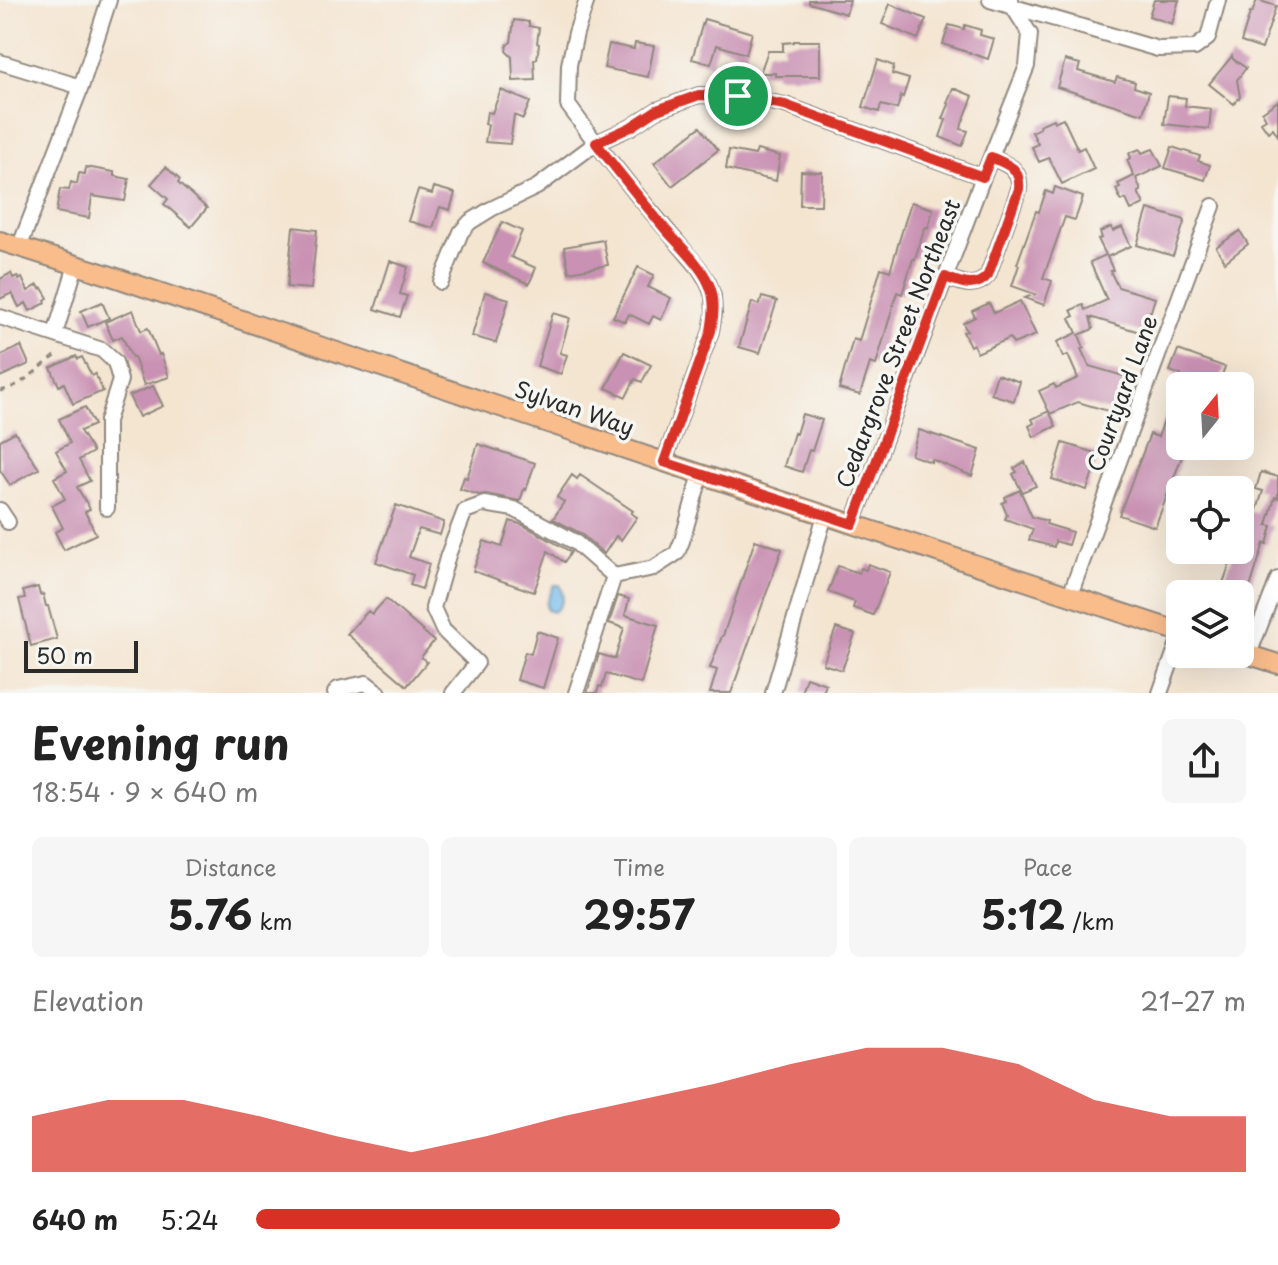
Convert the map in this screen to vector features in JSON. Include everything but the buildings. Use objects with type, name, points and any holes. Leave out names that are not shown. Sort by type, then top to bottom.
[{"type":"main road","name":"Sylvan Way","points":[[0,241],[1070,595],[1166,630]]},
{"type":"main road","points":[[1254,656],[1278,664]]},
{"type":"street","points":[[19,248],[81,87],[109,0]]},
{"type":"street","points":[[587,0],[569,65],[568,105],[638,196],[699,268],[713,296],[711,331],[664,462]]},
{"type":"street","points":[[990,0],[1158,49],[1195,48],[1208,38],[1218,0]]},
{"type":"street","name":"Cedargrove Street Northeast","points":[[853,524],[1027,66],[1030,34],[1012,4]]},
{"type":"street","points":[[4,66],[81,87]]},
{"type":"street","points":[[441,282],[461,232],[470,222],[537,187],[596,143],[631,127],[657,110],[699,95],[738,96],[785,105],[983,177]]},
{"type":"street","points":[[945,277],[966,285],[983,281],[988,275],[1020,180],[1014,168],[991,157]]},
{"type":"street","name":"Courtyard Lane","points":[[1070,595],[1213,206]]},
{"type":"street","points":[[55,334],[76,265]]},
{"type":"street","points":[[0,317],[102,350],[115,362],[120,380],[107,421],[107,508]]},
{"type":"street","points":[[614,576],[654,568],[677,553],[701,474]]},
{"type":"street","points":[[453,693],[477,663],[443,630],[433,608],[465,511],[484,504],[514,509],[575,542],[614,576]]},
{"type":"street","points":[[773,693],[825,515]]},
{"type":"street","points":[[576,693],[614,576]]},
{"type":"street","points":[[1254,631],[1278,579]]},
{"type":"street","points":[[1160,693],[1169,668]]},
{"type":"street","points":[[335,693],[338,689],[366,683],[379,693]]},
{"type":"path","points":[[0,391],[12,387],[65,351]]},
{"type":"water","points":[[554,585],[560,585],[563,597],[553,612],[547,610],[546,604]]},
{"type":"route","points":[[699,95],[738,96],[785,105],[983,177],[991,157],[1014,168],[1020,180],[988,275],[983,281],[966,285],[945,277],[853,524],[664,462],[711,331],[713,296],[699,268],[596,143],[631,127],[657,110],[699,95]]}]
